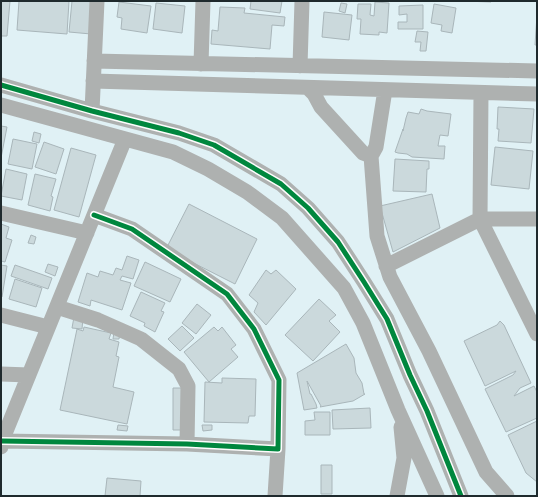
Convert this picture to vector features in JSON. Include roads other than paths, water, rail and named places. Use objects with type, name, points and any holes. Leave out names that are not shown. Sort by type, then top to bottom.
[{"type":"street","points":[[92,110],[97,1]]},
{"type":"street","points":[[201,64],[203,1]]},
{"type":"street","points":[[300,66],[302,1]]},
{"type":"street","points":[[94,61],[537,71]]},
{"type":"street","points":[[93,81],[537,94]]},
{"type":"street","points":[[1,85],[180,133],[214,145],[281,184],[308,208],[338,242],[387,319],[410,375],[427,411],[461,496]]},
{"type":"street","points":[[308,88],[314,94],[321,107],[363,153],[371,156]]},
{"type":"street","points":[[385,90],[376,147],[371,156],[377,236],[386,266],[390,277],[430,351],[486,472],[507,496]]},
{"type":"street","points":[[481,92],[480,219],[537,334]]},
{"type":"street","points":[[1,104],[174,152],[208,169],[247,192],[282,218],[344,288],[363,323],[398,410],[437,496]]},
{"type":"street","points":[[125,139],[2,444],[187,444],[278,449]]},
{"type":"street","points":[[1,213],[87,233]]},
{"type":"street","points":[[94,215],[132,230],[227,294],[254,329],[279,380],[278,449],[275,496]]},
{"type":"street","points":[[386,266],[480,219],[537,219]]},
{"type":"street","points":[[57,307],[98,320],[142,339],[179,369],[188,386],[187,444]]},
{"type":"street","points":[[1,315],[48,327]]},
{"type":"street","points":[[1,374],[29,375]]},
{"type":"street","points":[[397,496],[404,458],[401,421],[398,410]]}]
